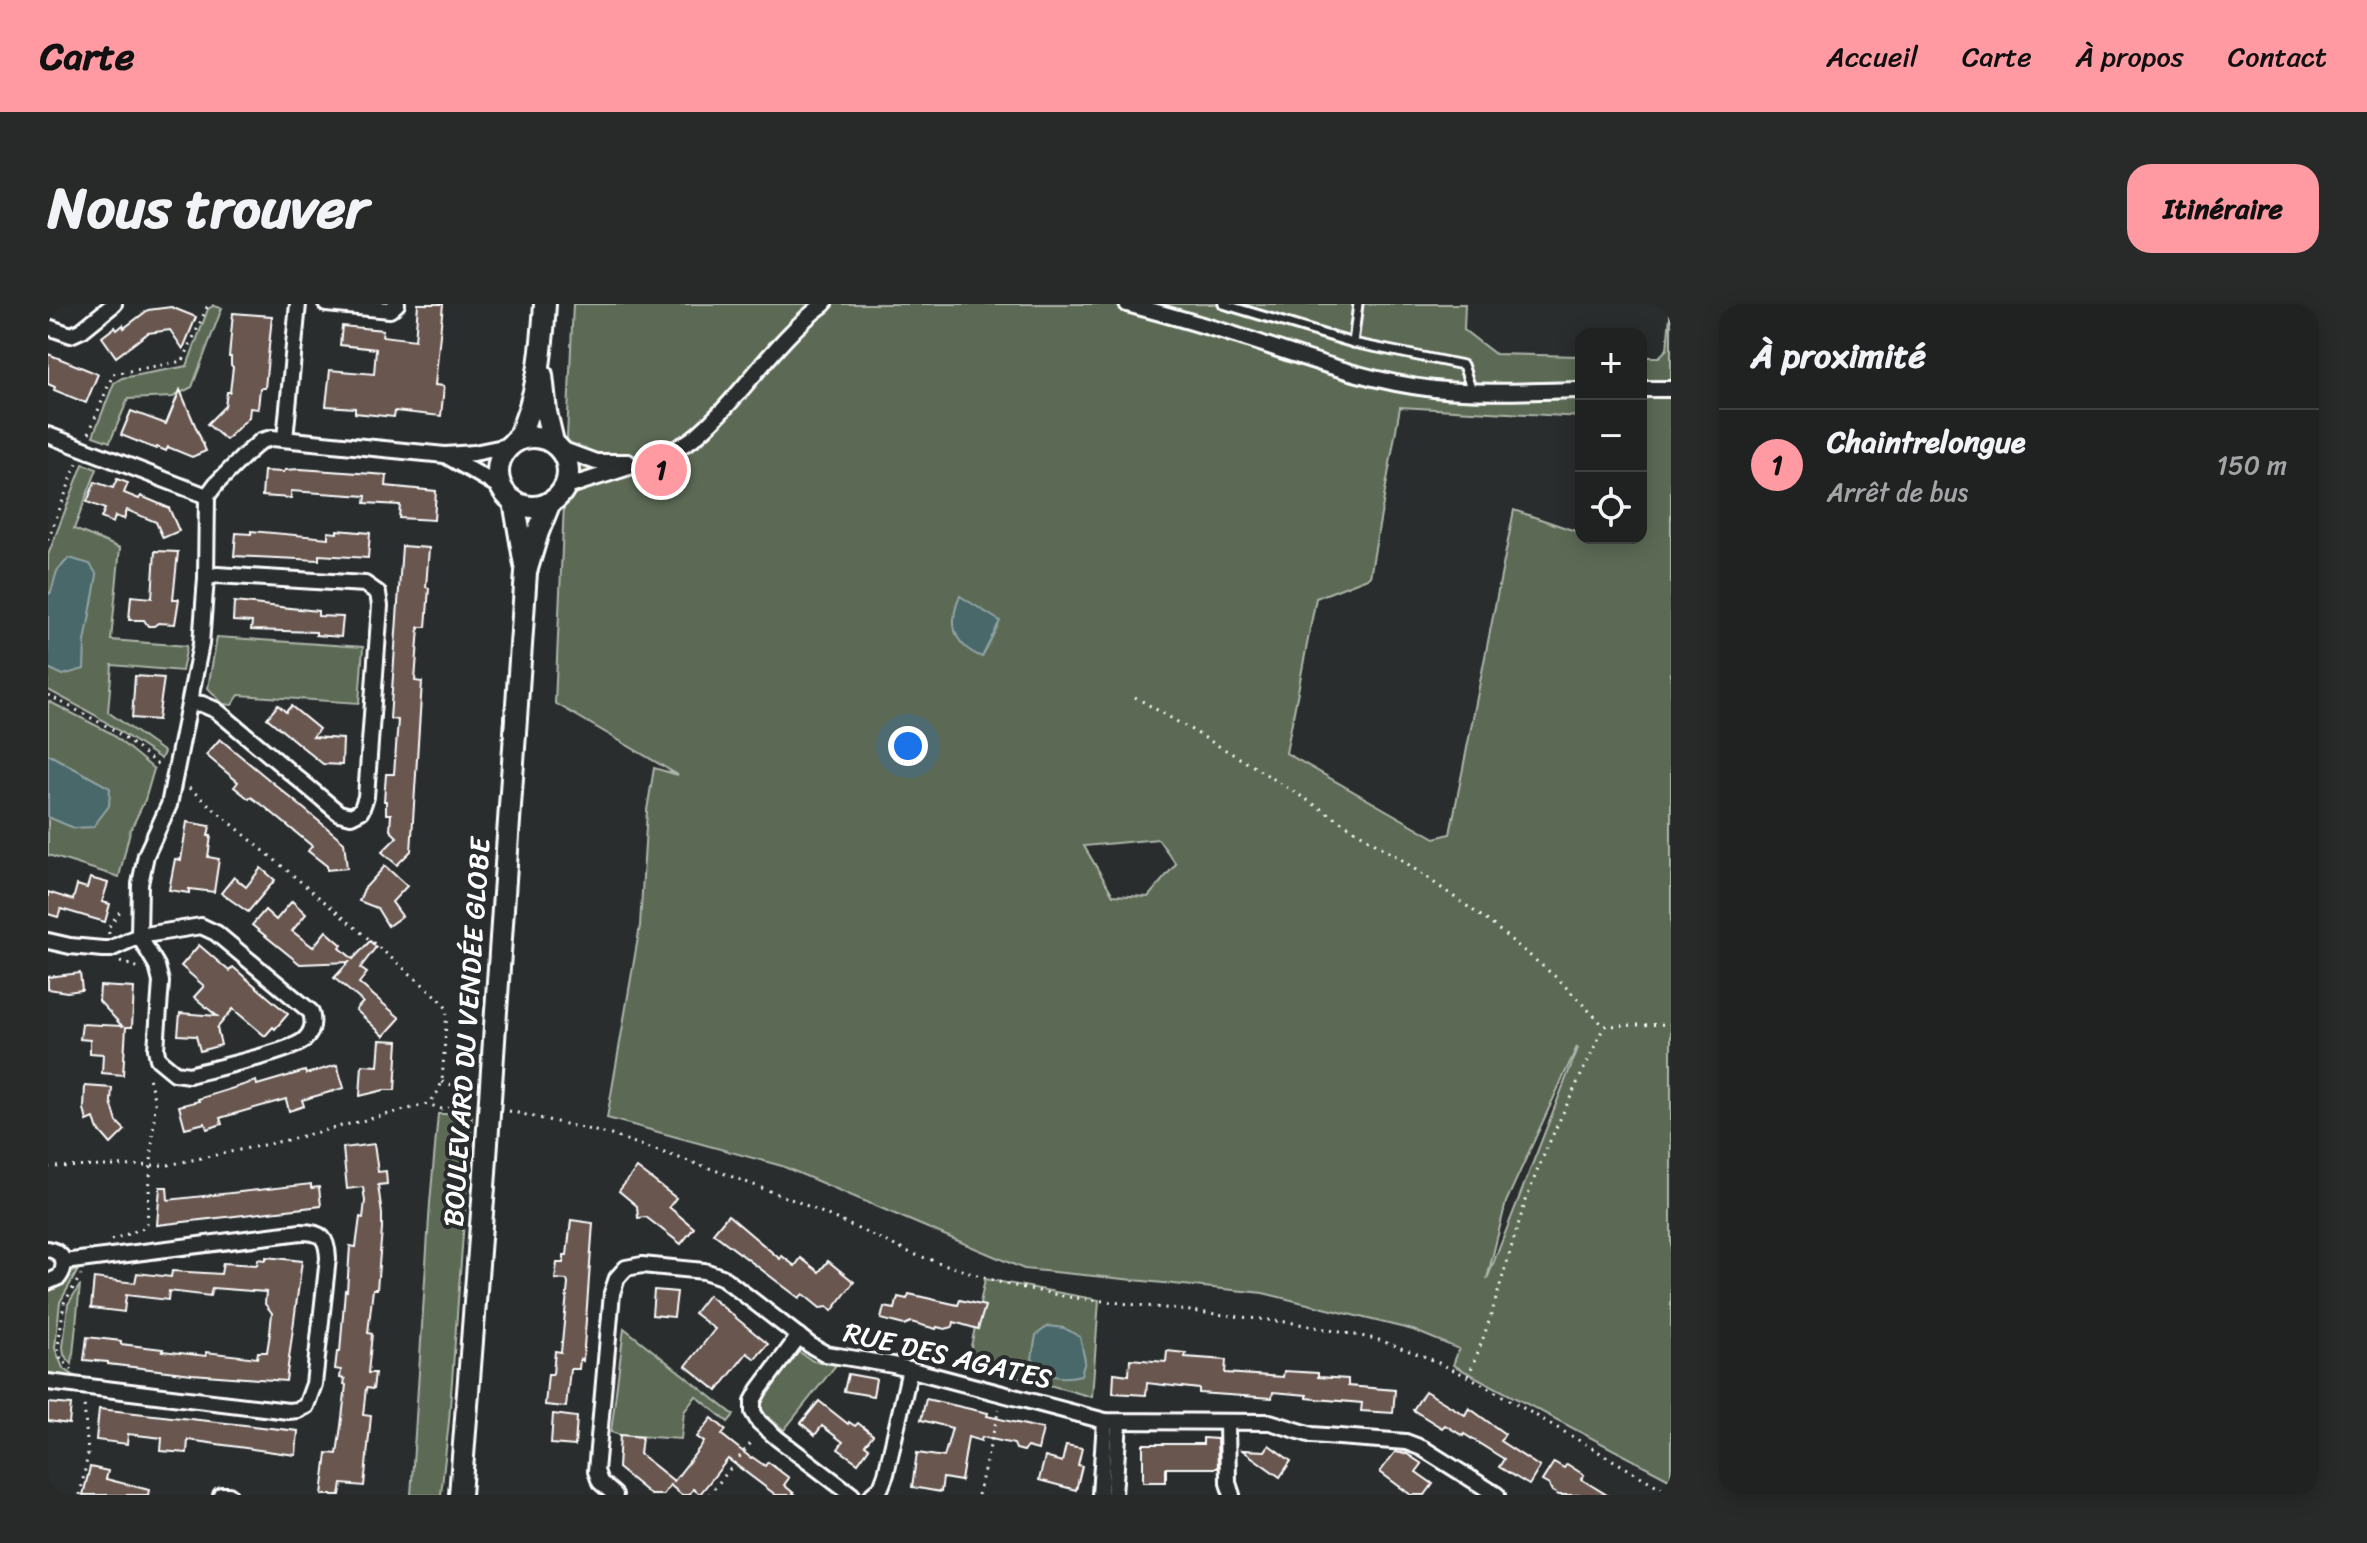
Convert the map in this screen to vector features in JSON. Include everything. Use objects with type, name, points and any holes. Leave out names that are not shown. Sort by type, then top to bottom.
[{"type":"main road","points":[[541,366],[529,411],[498,466],[498,477],[508,494],[532,507],[557,495],[568,468],[546,412],[541,366],[545,304]]},
{"type":"main road","points":[[512,443],[528,436],[541,437],[557,446]]},
{"type":"main road","name":"BOULEVARD DU VENDÉE GLOBE","points":[[508,494],[526,572]]},
{"type":"main road","name":"BOULEVARD DU VENDÉE GLOBE","points":[[460,1495],[526,572],[538,532],[557,495]]},
{"type":"street","points":[[48,327],[71,335],[114,304]]},
{"type":"street","points":[[285,439],[298,304]]},
{"type":"street","points":[[326,304],[390,310],[397,304]]},
{"type":"street","points":[[557,495],[687,443],[704,430],[808,311],[824,304]]},
{"type":"street","points":[[1127,304],[1373,378],[1433,389],[1575,390]]},
{"type":"street","points":[[1647,389],[1671,389]]},
{"type":"street","points":[[48,435],[207,496]]},
{"type":"street","points":[[48,941],[110,949],[139,936],[201,926],[216,933],[311,1012],[314,1021],[311,1033],[296,1046],[189,1075],[175,1073],[158,1059],[156,1049],[161,982],[157,966],[139,936],[140,884],[146,855],[169,805],[191,703],[201,644],[207,496],[261,441],[272,438],[445,455],[474,453],[512,443]]},
{"type":"street","points":[[557,446],[596,462],[641,462]]},
{"type":"street","points":[[445,455],[508,494]]},
{"type":"street","points":[[191,703],[216,710],[339,813],[351,816],[361,811],[366,797],[380,606],[378,593],[365,584],[217,575],[206,578]]},
{"type":"street","points":[[48,1382],[298,1410],[306,1406],[314,1384],[328,1258],[323,1237],[301,1232],[64,1262]]},
{"type":"street","points":[[48,1249],[58,1253],[64,1262],[59,1277],[48,1282]]},
{"type":"street","name":"RUE DES AGATES","points":[[615,1495],[596,1488],[612,1293],[617,1278],[626,1268],[642,1265],[704,1271],[722,1277],[826,1354],[910,1369],[1112,1421],[1270,1422],[1312,1435],[1406,1442],[1422,1448],[1497,1495]]},
{"type":"street","points":[[799,1336],[753,1401],[753,1412],[764,1426],[852,1495]]},
{"type":"street","points":[[872,1495],[881,1487],[886,1474],[910,1369]]},
{"type":"street","points":[[1100,1495],[1112,1421]]},
{"type":"street","points":[[1112,1421],[1114,1495]]},
{"type":"street","points":[[1227,1422],[1228,1483],[1232,1495]]},
{"type":"street","points":[[221,1495],[229,1495]]},
{"type":"lane","points":[[1223,304],[1353,343],[1463,365],[1472,391]]},
{"type":"lane","points":[[1353,343],[1358,304]]},
{"type":"path","points":[[89,434],[113,374],[183,361],[207,307],[213,304]]},
{"type":"path","points":[[48,540],[78,460]]},
{"type":"path","points":[[48,695],[114,730],[176,777],[439,998],[447,1009],[442,1082],[428,1104]]},
{"type":"path","points":[[1135,697],[1253,766],[1464,903],[1557,978],[1604,1026],[1671,1024]]},
{"type":"path","points":[[125,895],[123,910],[108,928],[110,959],[142,968]]},
{"type":"path","points":[[1468,1376],[1534,1180],[1604,1026]]},
{"type":"path","points":[[110,1240],[144,1228],[147,1223],[155,1103],[148,1072]]},
{"type":"path","points":[[442,1082],[490,1095]]},
{"type":"path","points":[[48,1167],[168,1165],[287,1140],[428,1104],[442,1109],[469,1106]]},
{"type":"path","points":[[509,1111],[608,1134],[712,1169],[801,1203],[913,1254],[1005,1284],[1068,1297],[1294,1323],[1376,1339],[1468,1376],[1671,1494]]},
{"type":"path","points":[[80,1495],[88,1454],[85,1380],[61,1359],[58,1347],[64,1303],[86,1265],[85,1260]]},
{"type":"path","points":[[978,1495],[1004,1394]]},
{"type":"path","points":[[709,1495],[764,1426]]},
{"type":"green space","points":[[573,304],[1465,304],[1464,330],[1495,354],[1575,356],[1575,417],[1400,407],[1370,577],[1316,598],[1286,753],[1435,838],[1450,834],[1514,510],[1575,531],[1575,544],[1647,544],[1647,357],[1659,357],[1667,349],[1671,305],[1671,1480],[1453,1365],[1459,1349],[1413,1330],[1263,1293],[1024,1269],[782,1166],[607,1118],[640,926],[647,810],[654,768],[678,775],[555,703]],"holes":[[[1158,839],[1176,864],[1148,897],[1113,895],[1084,846]],[[1578,1048],[1487,1279],[1506,1202]]]},
{"type":"green space","points":[[213,306],[222,308],[192,387],[173,397],[128,399],[110,442],[93,436],[114,383],[122,378],[187,366],[208,309]]},
{"type":"green space","points":[[83,464],[97,469],[74,529],[120,548],[111,640],[187,646],[182,671],[112,665],[108,712],[164,752],[161,759],[95,715],[48,690],[48,555]]},
{"type":"green space","points":[[217,637],[363,647],[359,703],[239,695],[232,705],[223,704],[208,688]]},
{"type":"green space","points":[[48,701],[109,732],[154,769],[145,800],[130,831],[119,877],[48,855]]},
{"type":"green space","points":[[438,1114],[472,1114],[441,1495],[411,1495],[430,1203]]},
{"type":"green space","points":[[78,1270],[60,1302],[55,1348],[63,1368],[79,1379],[48,1378],[48,1289],[64,1282],[73,1271]]},
{"type":"green space","points":[[985,1279],[1099,1300],[1092,1397],[999,1371],[999,1364],[986,1361],[984,1365],[968,1361]]},
{"type":"green space","points":[[80,1285],[72,1364],[64,1355],[63,1347],[68,1304]]},
{"type":"green space","points":[[624,1328],[734,1415],[728,1422],[696,1396],[684,1412],[681,1439],[611,1432]]},
{"type":"green space","points":[[795,1349],[813,1361],[836,1365],[784,1430],[760,1410],[758,1402]]},
{"type":"water","points":[[69,558],[90,564],[97,575],[85,642],[84,669],[63,675],[48,668],[48,595],[57,571]]},
{"type":"water","points":[[960,596],[1000,621],[982,657],[965,646],[956,632],[954,616]]},
{"type":"water","points":[[48,754],[110,788],[109,806],[93,827],[74,828],[48,817]]},
{"type":"water","points":[[1048,1326],[1064,1328],[1080,1337],[1085,1361],[1081,1375],[1053,1376],[1042,1370],[1032,1358],[1036,1335]]},
{"type":"building","points":[[418,304],[443,304],[435,385],[444,386],[441,416],[395,411],[394,417],[355,413],[355,408],[326,406],[330,370],[374,374],[376,349],[340,345],[342,326],[383,330],[382,336],[415,340]]},
{"type":"building","points":[[171,307],[196,317],[183,349],[170,330],[148,333],[116,357],[102,337],[115,327],[117,330],[123,325],[124,328],[148,310]]},
{"type":"building","points":[[233,313],[272,316],[265,388],[260,388],[258,409],[250,408],[249,417],[226,440],[207,424],[225,406],[227,392],[230,392]]},
{"type":"building","points":[[48,354],[98,374],[86,403],[54,390],[55,387],[48,384]]},
{"type":"building","points":[[180,390],[206,451],[192,457],[168,447],[166,451],[156,449],[121,435],[131,411],[166,424]]},
{"type":"building","points":[[300,469],[387,475],[386,486],[436,491],[434,520],[399,518],[400,505],[365,503],[366,496],[291,491],[291,498],[262,496],[264,471]]},
{"type":"building","points":[[117,479],[128,483],[124,493],[139,499],[141,496],[169,508],[179,531],[163,538],[156,522],[127,510],[124,519],[115,516],[113,523],[101,518],[105,509],[87,502],[95,482],[113,488]]},
{"type":"building","points":[[337,530],[370,533],[368,558],[319,555],[319,560],[234,556],[236,533],[251,534],[251,531],[328,538],[328,532],[337,533]]},
{"type":"building","points":[[402,546],[429,548],[426,587],[429,588],[426,627],[419,627],[415,681],[422,682],[411,851],[397,865],[382,852],[397,837],[390,830],[391,814],[386,814],[384,801],[386,774],[394,774],[398,720],[390,719]]},
{"type":"building","points":[[155,551],[178,552],[173,599],[179,599],[175,624],[148,626],[144,620],[129,620],[131,596],[152,598]]},
{"type":"building","points":[[234,602],[318,611],[318,616],[343,617],[341,637],[316,635],[316,632],[251,630],[252,622],[233,621]]},
{"type":"building","points":[[135,676],[164,678],[158,720],[132,718]]},
{"type":"building","points":[[278,705],[286,712],[291,706],[319,729],[313,737],[343,739],[342,765],[323,764],[267,718]]},
{"type":"building","points":[[220,739],[344,842],[347,868],[327,870],[327,866],[308,851],[312,846],[265,807],[234,787],[238,782],[206,755]]},
{"type":"building","points":[[187,822],[210,826],[208,857],[219,859],[214,892],[169,890],[175,859],[181,860]]},
{"type":"building","points":[[385,866],[407,886],[392,902],[402,916],[388,926],[377,908],[359,901],[364,889]]},
{"type":"building","points":[[261,868],[275,880],[248,912],[221,893],[234,877],[246,887]]},
{"type":"building","points":[[90,878],[108,883],[102,902],[110,904],[105,922],[61,909],[58,917],[48,914],[48,892],[73,900],[77,885],[87,888]]},
{"type":"building","points":[[292,901],[306,914],[292,931],[313,947],[326,931],[353,959],[370,941],[376,947],[360,968],[367,973],[359,983],[400,1018],[384,1036],[356,1010],[363,1002],[334,978],[349,962],[300,964],[252,925],[265,910],[276,920]]},
{"type":"building","points":[[199,945],[229,971],[233,967],[288,1014],[275,1029],[273,1027],[265,1036],[233,1009],[217,1028],[221,1045],[200,1051],[196,1036],[178,1035],[180,1013],[217,1016],[194,997],[204,986],[181,966]]},
{"type":"building","points":[[80,973],[82,990],[67,992],[48,989],[48,977]]},
{"type":"building","points":[[100,986],[134,988],[132,1027],[126,1027],[123,1075],[102,1073],[103,1054],[90,1053],[90,1040],[80,1039],[82,1024],[122,1026],[99,1001]]},
{"type":"building","points":[[380,1040],[398,1041],[395,1090],[360,1096],[362,1065],[378,1066]]},
{"type":"building","points":[[337,1065],[344,1088],[302,1100],[304,1106],[289,1111],[286,1099],[220,1118],[222,1124],[207,1129],[205,1123],[185,1128],[179,1106],[256,1081],[257,1085]]},
{"type":"building","points":[[85,1086],[112,1088],[111,1102],[117,1122],[125,1130],[111,1144],[97,1128],[94,1118],[87,1121]]},
{"type":"building","points":[[374,1144],[378,1172],[386,1171],[387,1184],[378,1185],[382,1229],[377,1289],[373,1289],[368,1333],[372,1334],[368,1373],[375,1373],[373,1389],[366,1388],[363,1415],[371,1416],[364,1486],[342,1484],[340,1495],[322,1495],[327,1453],[337,1454],[346,1385],[345,1379],[340,1378],[341,1370],[335,1369],[337,1352],[340,1352],[350,1246],[356,1247],[365,1201],[363,1187],[347,1189],[343,1148]]},
{"type":"building","points":[[637,1168],[676,1198],[669,1207],[694,1228],[681,1244],[646,1217],[638,1218],[637,1206],[619,1191]]},
{"type":"building","points":[[311,1184],[311,1188],[319,1187],[321,1206],[157,1225],[160,1187],[167,1187],[168,1200]]},
{"type":"building","points":[[728,1215],[780,1259],[782,1256],[795,1266],[801,1258],[819,1272],[828,1261],[854,1282],[832,1311],[828,1307],[820,1308],[803,1294],[799,1298],[713,1233]]},
{"type":"building","points":[[571,1220],[593,1223],[583,1361],[580,1359],[579,1369],[570,1369],[566,1407],[545,1405],[548,1374],[553,1374],[555,1351],[561,1352],[568,1284],[567,1280],[555,1279],[557,1263],[564,1263],[564,1255],[567,1255]]},
{"type":"building","points":[[266,1257],[302,1261],[286,1381],[192,1374],[84,1360],[87,1337],[162,1351],[257,1358],[258,1352],[267,1352],[270,1333],[272,1313],[265,1304],[266,1292],[212,1288],[210,1296],[169,1291],[168,1300],[126,1295],[124,1312],[91,1308],[94,1278],[135,1283],[137,1273],[171,1277],[172,1271],[221,1274],[223,1263],[257,1265],[258,1259],[266,1260]]},
{"type":"building","points":[[654,1290],[677,1292],[674,1317],[652,1315]]},
{"type":"building","points":[[909,1294],[958,1305],[960,1300],[985,1306],[978,1329],[954,1322],[953,1327],[936,1329],[911,1322],[904,1325],[881,1319],[884,1307],[895,1309],[898,1297],[907,1299]]},
{"type":"building","points":[[708,1295],[768,1344],[755,1359],[747,1353],[717,1391],[686,1366],[715,1329],[694,1313]]},
{"type":"building","points":[[1167,1351],[1186,1353],[1185,1357],[1226,1360],[1225,1373],[1283,1377],[1284,1371],[1318,1373],[1318,1377],[1348,1379],[1348,1386],[1395,1390],[1393,1413],[1361,1411],[1362,1403],[1307,1398],[1307,1395],[1273,1392],[1272,1398],[1199,1393],[1199,1389],[1147,1383],[1146,1395],[1113,1393],[1114,1373],[1129,1375],[1130,1359],[1166,1362]]},
{"type":"building","points":[[848,1374],[876,1379],[873,1396],[844,1391]]},
{"type":"building","points":[[1425,1391],[1465,1415],[1469,1408],[1505,1434],[1500,1441],[1540,1467],[1529,1485],[1499,1467],[1504,1459],[1464,1434],[1445,1425],[1442,1428],[1413,1410]]},
{"type":"building","points":[[926,1399],[1043,1429],[1038,1450],[1027,1447],[1024,1451],[1016,1449],[1014,1444],[968,1437],[961,1481],[943,1478],[941,1492],[912,1487],[917,1453],[944,1457],[952,1428],[921,1420]]},
{"type":"building","points":[[819,1401],[848,1424],[855,1426],[858,1423],[873,1435],[865,1445],[869,1448],[858,1463],[838,1449],[843,1442],[822,1426],[815,1435],[801,1423]]},
{"type":"building","points":[[48,1403],[71,1405],[69,1424],[48,1421]]},
{"type":"building","points":[[99,1409],[298,1431],[296,1455],[188,1440],[187,1453],[161,1451],[162,1438],[128,1434],[127,1444],[96,1440]]},
{"type":"building","points":[[553,1414],[577,1417],[575,1446],[551,1444]]},
{"type":"building","points":[[712,1418],[726,1430],[722,1435],[751,1458],[765,1466],[768,1462],[789,1478],[784,1485],[796,1495],[776,1495],[728,1459],[700,1494],[693,1489],[689,1495],[682,1495],[670,1485],[663,1495],[651,1495],[618,1468],[620,1435],[642,1437],[640,1454],[674,1481],[704,1442],[697,1437]]},
{"type":"building","points":[[1203,1438],[1217,1439],[1218,1468],[1166,1468],[1166,1482],[1143,1482],[1143,1444],[1203,1444]]},
{"type":"building","points":[[1066,1445],[1082,1448],[1078,1465],[1082,1466],[1076,1490],[1039,1480],[1045,1457],[1062,1462]]},
{"type":"building","points":[[1269,1445],[1291,1461],[1280,1477],[1242,1450],[1265,1451]]},
{"type":"building","points":[[1395,1452],[1407,1454],[1422,1464],[1416,1472],[1433,1484],[1425,1495],[1411,1495],[1380,1472]]},
{"type":"building","points":[[1554,1462],[1564,1468],[1567,1464],[1584,1475],[1581,1479],[1607,1495],[1559,1495],[1552,1491],[1542,1481]]},
{"type":"building","points":[[90,1467],[108,1471],[106,1479],[149,1490],[148,1495],[83,1495]]},
{"type":"place","name":"Chaintrelongue","points":[[661,470]]}]
